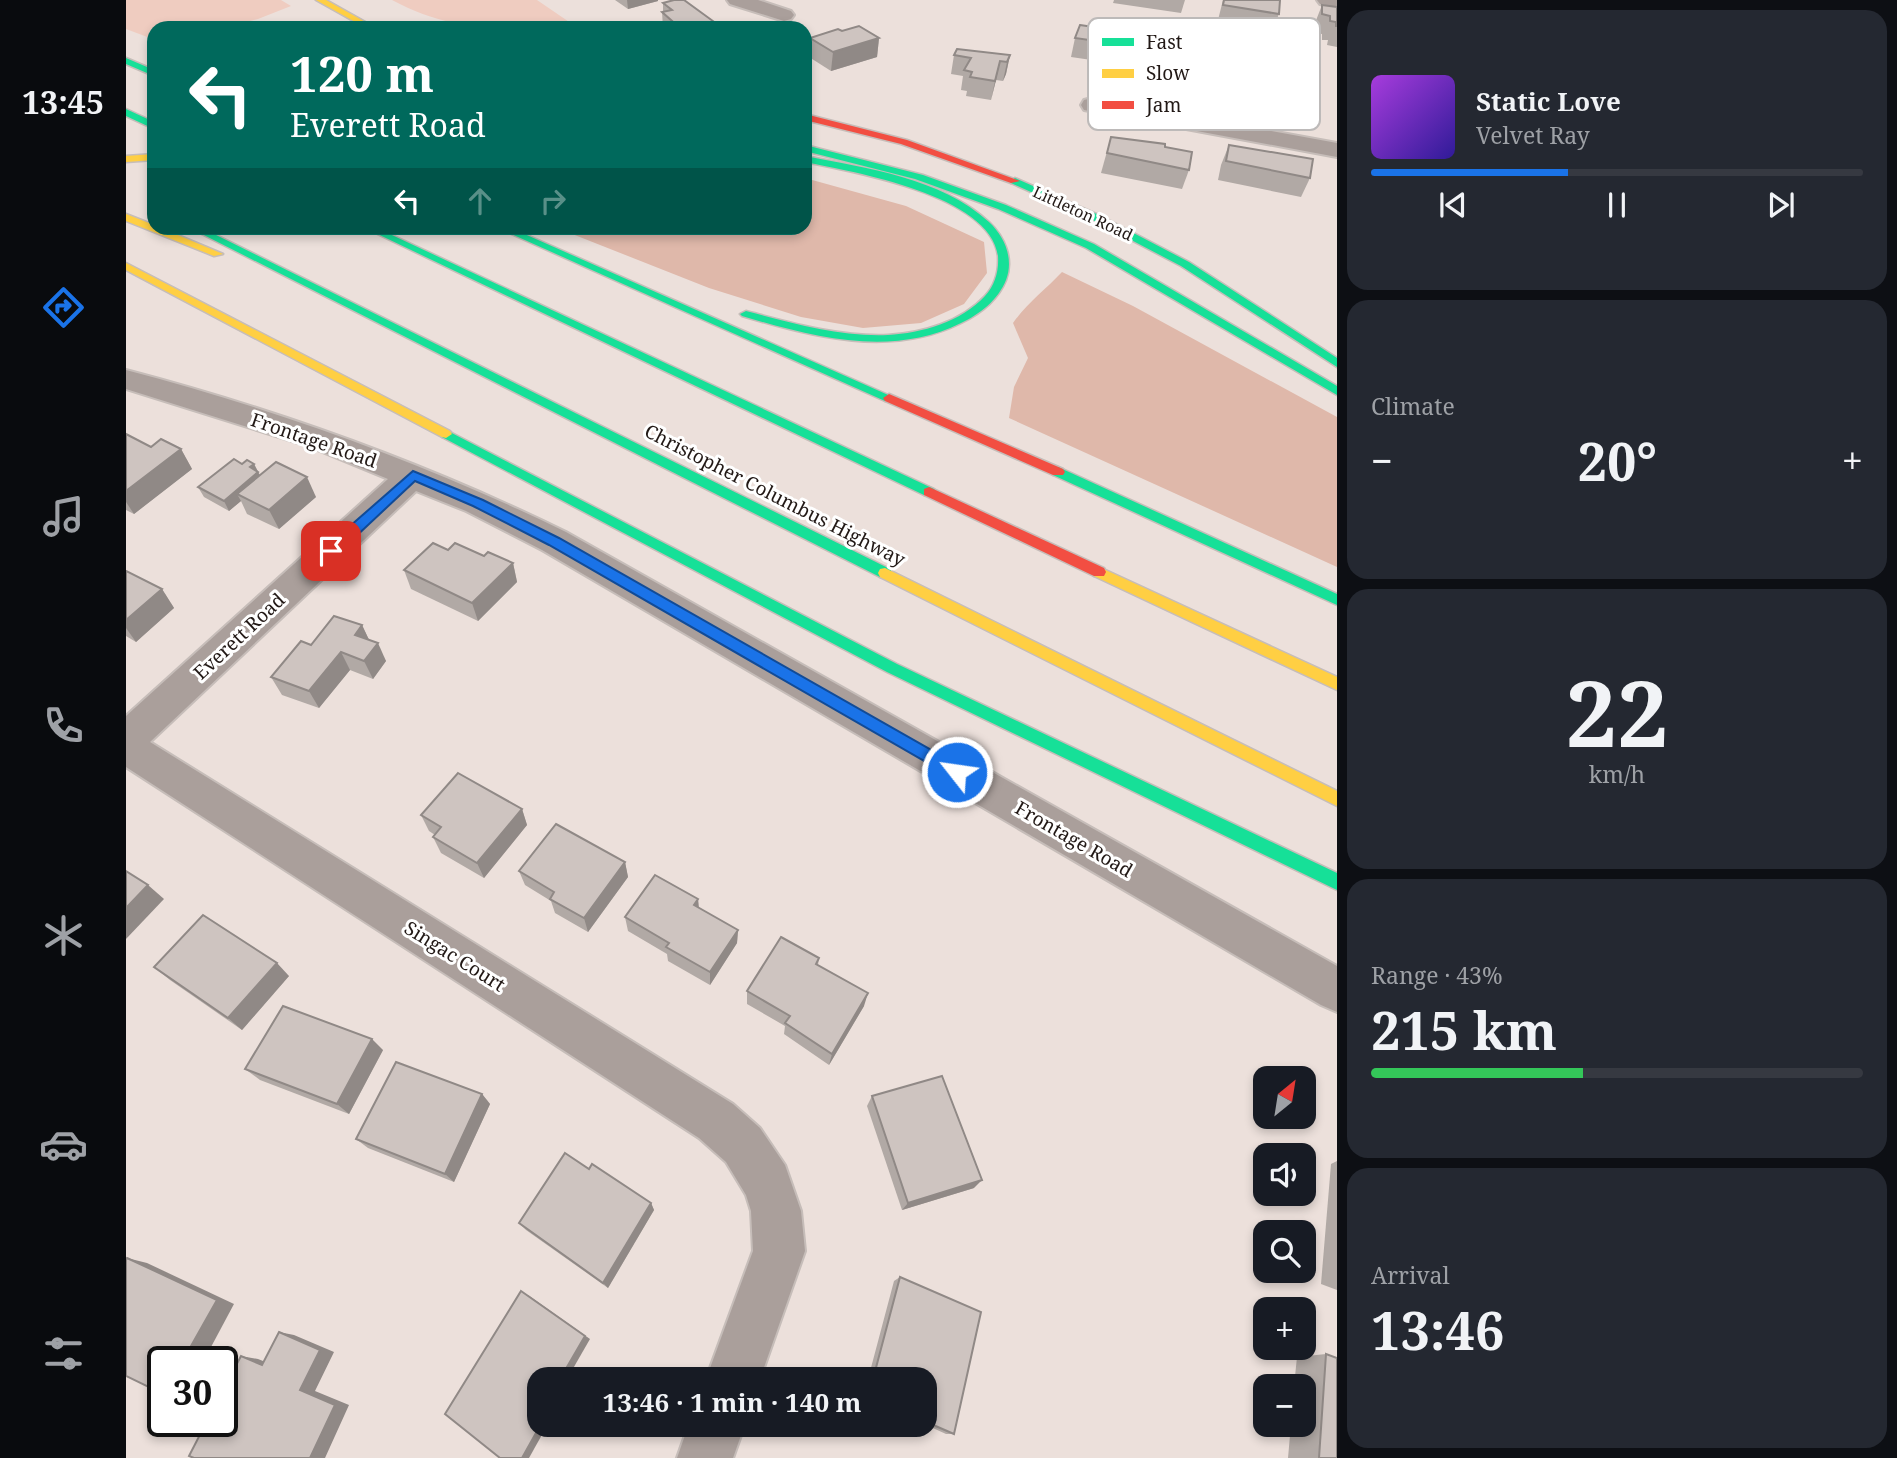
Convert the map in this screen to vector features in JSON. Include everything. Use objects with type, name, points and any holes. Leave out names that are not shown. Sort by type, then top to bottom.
[{"type":"main road","points":[[320,0],[356,21]]},
{"type":"main road","points":[[126,59],[147,63]]},
{"type":"main road","points":[[126,59],[147,70]]},
{"type":"main road","points":[[126,113],[147,123]]},
{"type":"main road","name":"Littleton Road","points":[[812,119],[898,141],[967,163],[1065,203],[1186,265],[1337,363]]},
{"type":"main road","name":"Littleton Road","points":[[812,150],[877,164],[932,181],[1090,246],[1337,391]]},
{"type":"main road","points":[[126,159],[147,158]]},
{"type":"main road","points":[[736,310],[819,333],[854,337],[896,337],[927,332],[956,323],[986,302],[997,288],[1005,256],[1001,246],[981,221],[933,194],[870,174],[812,161]]},
{"type":"main road","points":[[126,217],[147,226]]},
{"type":"main road","points":[[170,235],[365,314]]},
{"type":"main road","name":"Christopher Columbus Highway","points":[[209,235],[1337,799]]},
{"type":"main road","points":[[385,235],[1337,684]]},
{"type":"main road","points":[[519,235],[1173,523],[1337,600]]},
{"type":"main road","points":[[536,235],[697,295]]},
{"type":"main road","points":[[126,266],[892,668],[1337,882]]},
{"type":"street","points":[[737,0],[784,15]]},
{"type":"street","points":[[1327,0],[1337,1]]},
{"type":"street","points":[[1228,130],[1337,150]]},
{"type":"street","name":"Frontage Road","points":[[126,379],[319,439],[478,503],[554,541],[1337,990]]},
{"type":"street","name":"Everett Road","points":[[126,740],[413,475]]},
{"type":"street","name":"Singac Court","points":[[126,747],[716,1121],[743,1145],[766,1183],[776,1211],[779,1251],[737,1367]]},
{"type":"street","points":[[705,1458],[712,1437]]},
{"type":"shaded area","points":[[126,0],[281,0],[291,6],[250,21],[147,21],[147,37],[126,29]]},
{"type":"shaded area","points":[[392,0],[537,0],[568,21],[447,21]]},
{"type":"shaded area","points":[[812,180],[906,206],[984,242],[987,273],[964,304],[921,323],[863,328],[801,317],[709,288],[575,235],[812,235]]},
{"type":"shaded area","points":[[1062,272],[1133,306],[1337,417],[1337,567],[1009,418],[1014,387],[1028,358],[1013,323]]},
{"type":"building","points":[[684,0],[713,21],[672,21],[662,12],[672,10],[663,3]]},
{"type":"building","points":[[1224,0],[1280,0],[1279,14],[1223,5]]},
{"type":"building","points":[[1322,5],[1337,7],[1337,26],[1336,22],[1330,21],[1330,16],[1322,14]]},
{"type":"building","points":[[1080,25],[1088,26],[1088,40],[1075,38]]},
{"type":"building","points":[[859,26],[879,38],[833,52],[812,39],[838,29],[842,31]]},
{"type":"building","points":[[957,49],[1010,55],[1007,62],[1000,61],[995,81],[970,77],[972,72],[964,70],[971,58],[954,55]]},
{"type":"building","points":[[1111,137],[1165,144],[1165,147],[1192,152],[1189,170],[1107,153]]},
{"type":"building","points":[[1229,145],[1313,159],[1310,178],[1226,161]]},
{"type":"building","points":[[126,434],[151,447],[161,439],[181,449],[126,491]]},
{"type":"building","points":[[234,459],[242,464],[247,460],[254,464],[250,467],[258,472],[224,501],[198,487]]},
{"type":"building","points":[[276,462],[307,477],[269,510],[237,494]]},
{"type":"building","points":[[433,543],[448,550],[455,543],[484,556],[488,552],[513,563],[472,603],[404,570]]},
{"type":"building","points":[[126,571],[162,589],[126,620]]},
{"type":"building","points":[[334,616],[362,625],[355,635],[378,643],[364,661],[341,652],[309,691],[271,677],[301,641],[311,645]]},
{"type":"building","points":[[458,773],[522,809],[477,863],[433,837],[441,827],[421,815]]},
{"type":"building","points":[[556,824],[625,862],[584,918],[550,899],[554,892],[519,871]]},
{"type":"building","points":[[126,871],[148,885],[126,908]]},
{"type":"building","points":[[655,875],[698,899],[694,905],[738,930],[710,972],[666,947],[669,943],[625,917]]},
{"type":"building","points":[[203,915],[277,963],[228,1018],[154,967]]},
{"type":"building","points":[[781,937],[819,958],[816,964],[868,993],[832,1054],[785,1023],[790,1016],[747,991]]},
{"type":"building","points":[[283,1006],[372,1039],[337,1104],[245,1069]]},
{"type":"building","points":[[396,1062],[482,1094],[445,1174],[356,1139]]},
{"type":"building","points":[[942,1076],[982,1180],[908,1203],[872,1096]]},
{"type":"building","points":[[565,1153],[589,1169],[592,1164],[651,1203],[603,1283],[519,1223]]},
{"type":"building","points":[[127,1258],[217,1300],[191,1346],[147,1346],[147,1386],[126,1376]]},
{"type":"building","points":[[900,1277],[981,1312],[954,1434],[937,1427],[937,1367],[876,1367]]},
{"type":"building","points":[[521,1291],[585,1336],[567,1367],[527,1367],[527,1437],[534,1437],[522,1458],[500,1458],[445,1414]]},
{"type":"building","points":[[279,1332],[320,1350],[300,1390],[335,1405],[310,1458],[189,1456],[199,1437],[238,1437],[238,1362],[241,1356],[262,1365]]},
{"type":"building","points":[[1326,1354],[1337,1358],[1337,1458],[1319,1458]]},
{"type":"traffic: fast","points":[[126,61],[147,70]]},
{"type":"traffic: fast","points":[[126,112],[147,122]]},
{"type":"traffic: fast","points":[[812,150],[919,177],[1002,207],[1090,246],[1337,391]]},
{"type":"traffic: fast","points":[[746,314],[801,329],[859,338],[915,335],[942,328],[968,315],[989,298],[1000,281],[1003,267],[1000,244],[986,225],[961,207],[896,179],[812,160]]},
{"type":"traffic: fast","points":[[1015,181],[1095,217],[1185,264],[1337,363]]},
{"type":"traffic: fast","points":[[209,235],[885,573]]},
{"type":"traffic: fast","points":[[385,235],[929,492]]},
{"type":"traffic: fast","points":[[519,235],[889,398]]},
{"type":"traffic: fast","points":[[446,434],[892,668],[1337,882]]},
{"type":"traffic: fast","points":[[1058,472],[1337,600]]},
{"type":"traffic: slow","points":[[320,0],[359,21]]},
{"type":"traffic: slow","points":[[126,159],[147,158]]},
{"type":"traffic: slow","points":[[126,217],[147,225]]},
{"type":"traffic: slow","points":[[171,235],[218,254]]},
{"type":"traffic: slow","points":[[126,266],[446,434]]},
{"type":"traffic: slow","points":[[1099,572],[1337,684]]},
{"type":"traffic: slow","points":[[885,573],[1337,799]]},
{"type":"traffic: jam","points":[[812,119],[904,142],[1015,181]]},
{"type":"traffic: jam","points":[[889,398],[1058,472]]},
{"type":"traffic: jam","points":[[929,492],[1099,572]]},
{"type":"route","points":[[331,551],[413,475],[478,503],[554,541],[957,772]]}]
